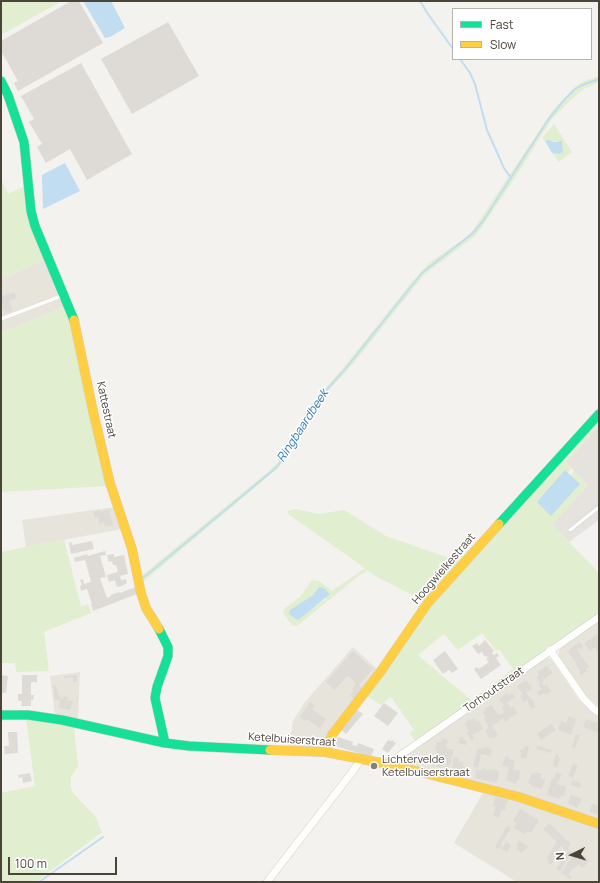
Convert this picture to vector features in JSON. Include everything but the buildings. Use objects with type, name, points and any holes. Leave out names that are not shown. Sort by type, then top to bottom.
[{"type":"street","name":"Kattestraat","points":[[1,80],[24,142],[31,211],[35,226],[65,295],[76,326],[93,411],[110,483],[132,550],[141,593],[146,608],[166,641],[168,647],[168,656],[157,687],[155,698],[165,743]]},
{"type":"street","name":"Hoogwielkestraat","points":[[325,752],[332,735],[381,671],[427,604],[598,418]]},
{"type":"street","name":"Torhoutstraat","points":[[392,765],[395,759],[599,617]]},
{"type":"street","points":[[550,650],[584,699],[599,712]]},
{"type":"street","name":"Ketelbuiserstraat","points":[[1,715],[28,715],[62,720],[165,743],[189,746],[325,752],[392,765],[518,797],[599,824]]},
{"type":"street","points":[[267,882],[361,759]]},
{"type":"lane","points":[[1,319],[65,295]]},
{"type":"lane","points":[[570,530],[599,507]]},
{"type":"shaded area","points":[[47,258],[67,306],[1,333],[1,280]]},
{"type":"shaded area","points":[[599,426],[599,520],[569,542],[552,525],[588,485],[566,463]]},
{"type":"shaded area","points":[[115,507],[122,529],[26,547],[22,520]]},
{"type":"shaded area","points":[[599,621],[599,707],[589,699],[579,687],[559,658],[559,652],[561,647]]},
{"type":"shaded area","points":[[353,647],[378,670],[321,747],[288,747],[293,721],[305,702]]},
{"type":"shaded area","points":[[546,657],[551,659],[579,700],[594,712],[599,714],[599,819],[404,765],[400,762],[402,757]]},
{"type":"shaded area","points":[[80,672],[78,719],[55,715],[50,676]]},
{"type":"shaded area","points":[[484,791],[551,811],[599,829],[598,882],[517,882],[454,843]]},
{"type":"green space","points":[[1,1],[62,1],[1,35]]},
{"type":"green space","points":[[599,76],[599,82],[584,89],[551,120],[520,170],[475,236],[424,275],[353,364],[320,399],[300,429],[290,451],[277,469],[143,582],[153,615],[141,576],[278,462],[309,407],[344,367],[411,283],[429,263],[466,237],[473,230],[553,110],[576,86],[584,81]]},
{"type":"green space","points":[[554,124],[572,152],[559,162],[552,153],[559,154],[563,152],[563,145],[558,141],[545,141],[542,138]]},
{"type":"green space","points":[[1,179],[8,194],[25,186],[47,258],[1,280]]},
{"type":"green space","points":[[67,306],[108,486],[1,492],[1,333]]},
{"type":"green space","points":[[599,406],[599,411],[426,602],[377,577],[367,570],[297,626],[292,625],[283,613],[284,609],[300,597],[312,580],[319,581],[332,591],[365,568],[288,514],[288,511],[295,509],[319,514],[344,510],[386,536],[458,561],[509,507]],"holes":[[[319,587],[326,599],[297,620],[290,615],[293,608],[313,595]]]},
{"type":"green space","points":[[594,423],[598,427],[566,463],[571,469],[568,472],[565,470],[579,484],[571,475],[574,471],[588,485],[552,525],[599,573],[599,615],[516,673],[514,671],[491,688],[489,687],[513,669],[499,649],[496,651],[482,633],[458,650],[444,634],[418,655],[471,700],[485,690],[485,693],[416,741],[409,733],[414,730],[391,697],[381,705],[365,695],[424,612]]},
{"type":"green space","points":[[64,539],[81,607],[88,604],[91,613],[44,632],[49,671],[16,672],[15,663],[1,663],[1,552]]},
{"type":"green space","points":[[26,719],[74,726],[78,766],[71,777],[71,788],[73,793],[95,816],[102,832],[36,882],[1,882],[1,793],[35,786]]},
{"type":"water","points":[[83,1],[111,1],[125,28],[110,37],[105,38]]},
{"type":"water","points":[[548,140],[554,142],[562,141],[563,152],[559,154],[552,153],[545,141]]},
{"type":"water","points":[[65,163],[80,191],[43,209],[42,175]]},
{"type":"water","points":[[565,470],[580,484],[551,516],[537,502]]},
{"type":"water","points":[[319,587],[324,588],[330,594],[301,618],[297,620],[290,615],[290,610],[313,595]]},
{"type":"waterway","points":[[420,1],[452,48]]},
{"type":"waterway","points":[[461,60],[470,73],[475,84],[487,130],[504,168],[511,178]]},
{"type":"waterway","name":"Ringbaardbeek","points":[[141,579],[277,467],[290,448],[317,400],[342,373],[422,273],[473,233],[483,221],[548,120],[565,99],[574,90],[582,85],[599,79]]},
{"type":"waterway","name":"Ringbaardbeek","points":[[39,882],[103,837]]},
{"type":"traffic: fast","points":[[1,81],[8,95],[24,142],[31,211],[35,226],[74,320]]},
{"type":"traffic: fast","points":[[499,524],[599,414]]},
{"type":"traffic: fast","points":[[159,629],[168,647],[168,656],[157,687],[155,698],[165,743]]},
{"type":"traffic: fast","points":[[1,715],[28,715],[62,720],[165,743],[189,746],[270,750]]},
{"type":"traffic: slow","points":[[74,320],[110,483],[132,549],[141,593],[146,608],[159,629]]},
{"type":"traffic: slow","points":[[325,752],[332,735],[381,671],[427,604],[499,524]]},
{"type":"traffic: slow","points":[[270,750],[325,752],[392,765],[519,797],[599,824]]},
{"type":"place","name":"Lichtervelde Ketelbuiserstraat","points":[[374,766]]}]
